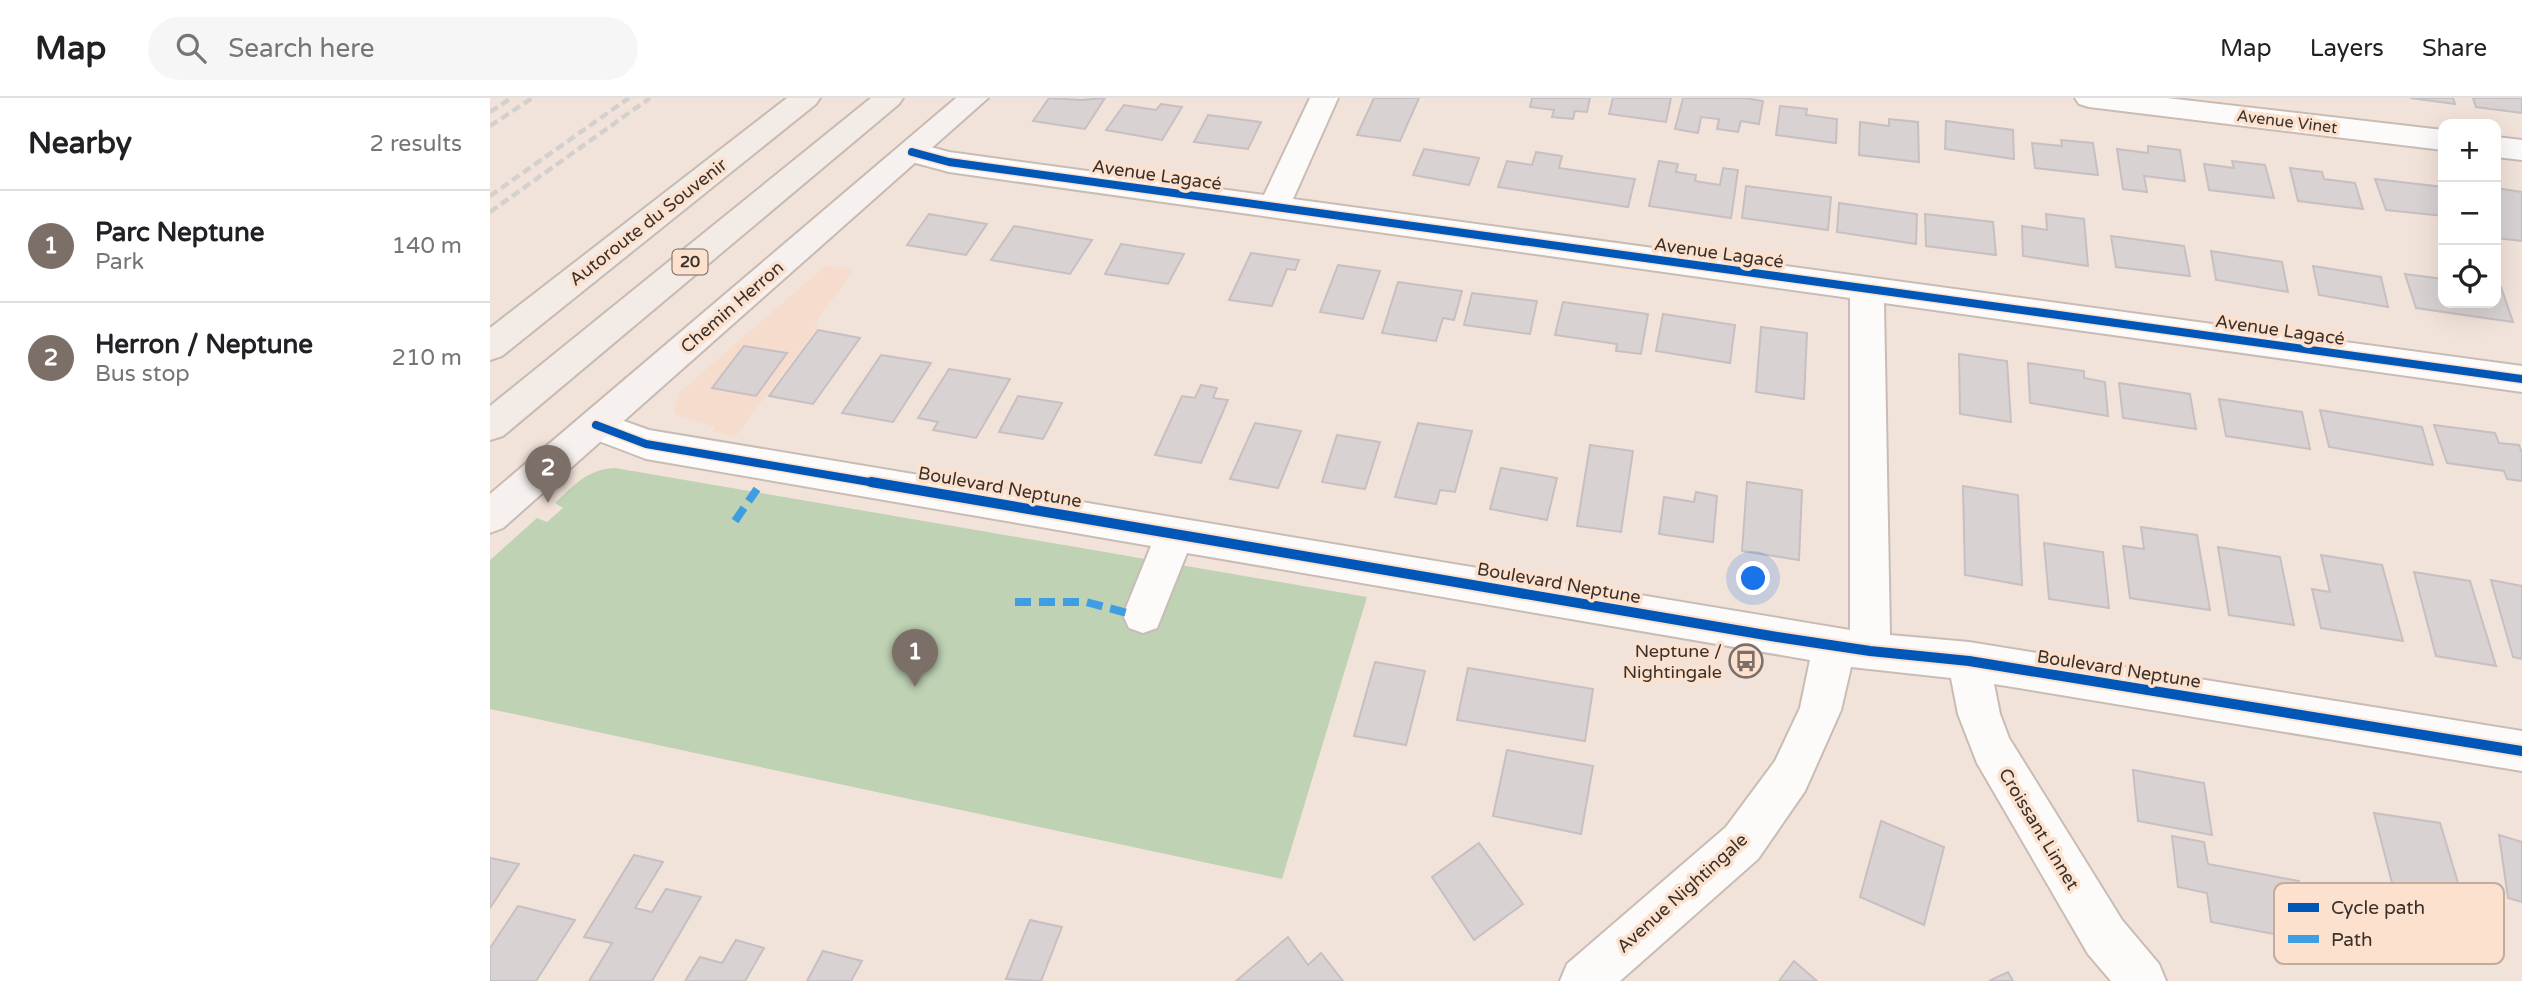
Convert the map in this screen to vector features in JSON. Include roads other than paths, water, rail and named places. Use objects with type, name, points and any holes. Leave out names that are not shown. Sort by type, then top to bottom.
[{"type":"highway","name":"Autoroute du Souvenir","points":[[490,347],[806,98]]},
{"type":"highway","name":"20","points":[[490,426],[889,98]]},
{"type":"main road","name":"Chemin Herron","points":[[490,517],[974,98]]},
{"type":"street","points":[[1275,207],[1324,98]]},
{"type":"street","name":"Avenue Vinet","points":[[2089,98],[2438,140]]},
{"type":"street","points":[[2501,148],[2522,150]]},
{"type":"street","name":"Avenue Lagacé","points":[[912,152],[948,162],[2522,379]]},
{"type":"street","name":"Avenue Nightingale","points":[[1584,981],[1742,843],[1790,776],[1820,710],[1828,684],[1852,648],[1867,289]]},
{"type":"street","name":"Boulevard Neptune","points":[[596,425],[646,444],[1852,648],[1969,661],[2522,751]]},
{"type":"street","points":[[1143,615],[1176,533]]},
{"type":"street","name":"Croissant Linnet","points":[[1969,661],[1979,714],[1992,750],[2105,937],[2142,981]]},
{"type":"railway","points":[[490,112],[511,98]]},
{"type":"railway","points":[[490,126],[532,98]]},
{"type":"railway","points":[[490,196],[629,98]]},
{"type":"railway","points":[[490,212],[650,98]]},
{"type":"place","name":"Herron / Neptune","points":[[548,503]]},
{"type":"place","name":"Neptune / Nightingale","points":[[1746,661]]},
{"type":"place","name":"Parc Neptune","points":[[915,687]]}]
